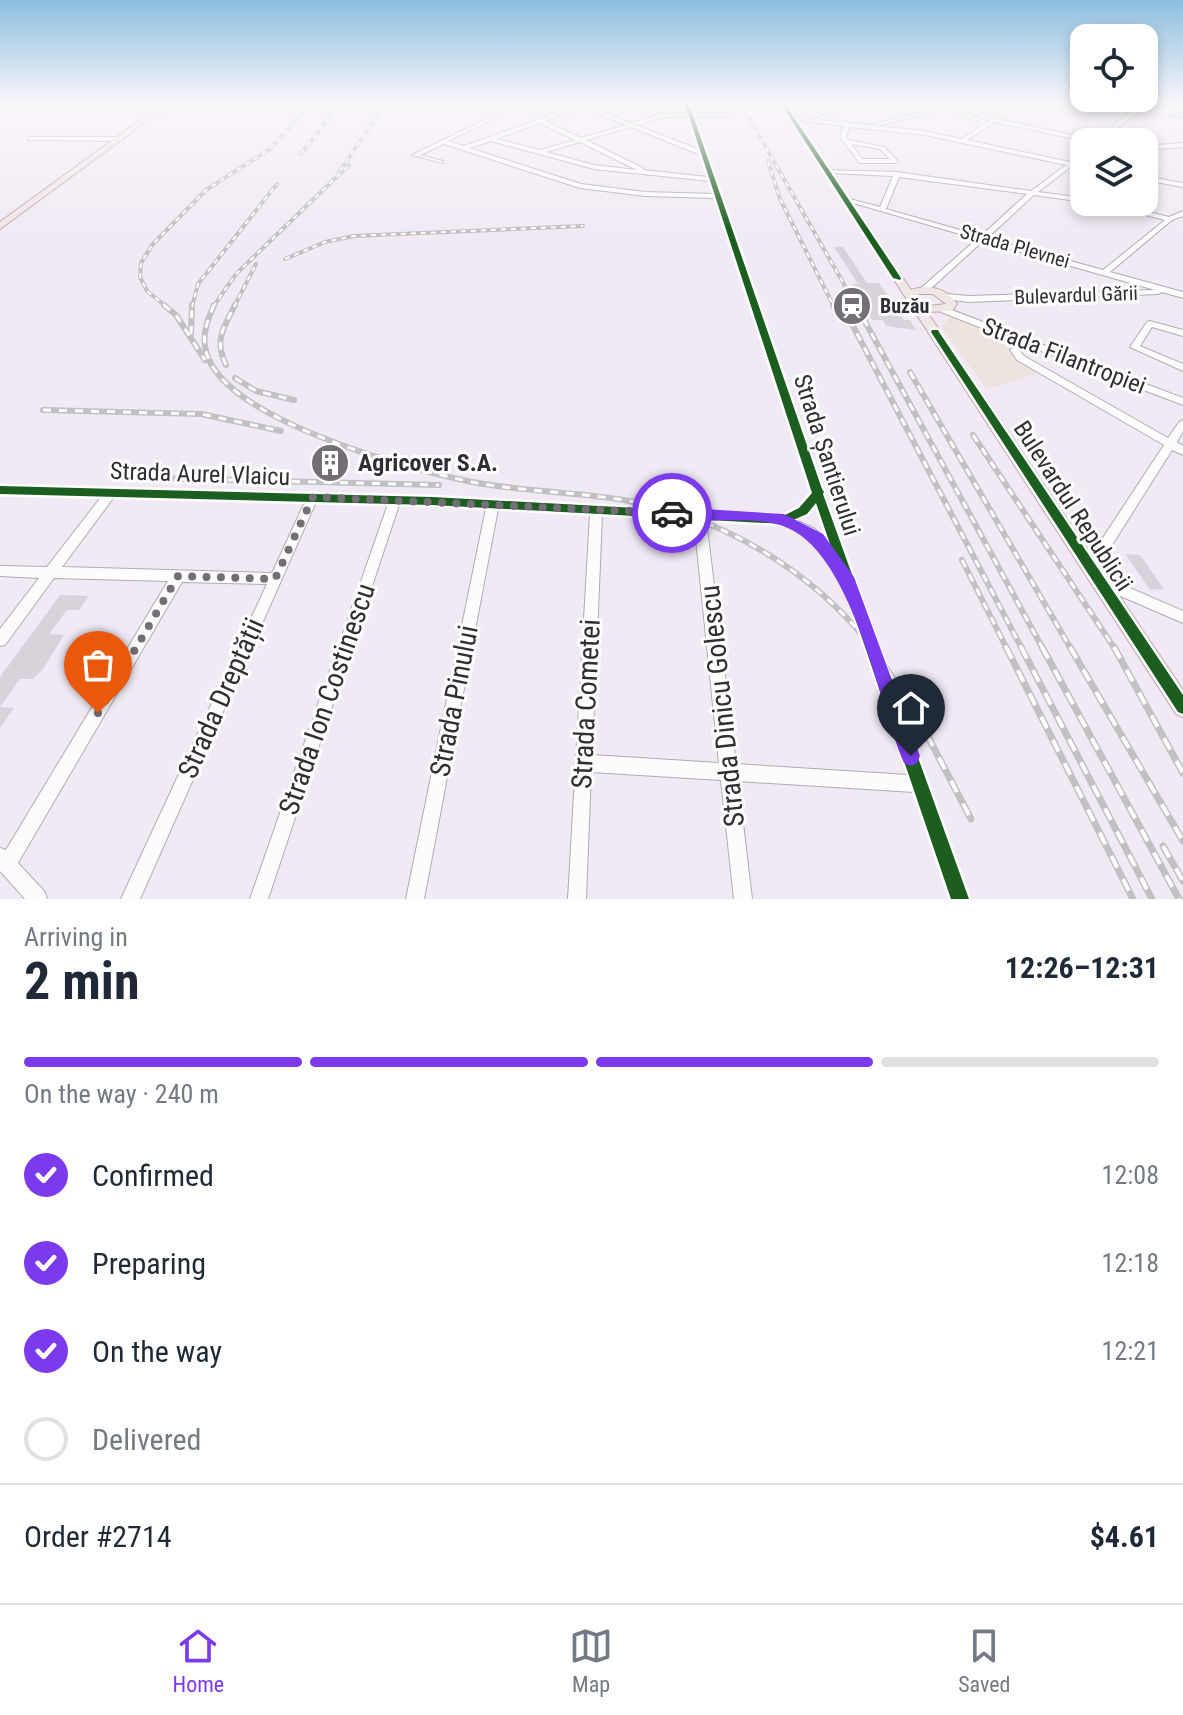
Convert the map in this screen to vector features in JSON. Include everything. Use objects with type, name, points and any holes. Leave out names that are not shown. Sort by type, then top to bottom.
[{"type":"main road","points":[[0,226],[107,146]]},
{"type":"main road","name":"Bulevardul Republicii","points":[[811,146],[897,278],[917,295],[931,326],[1183,707]]},
{"type":"main road","points":[[0,219],[66,176]]},
{"type":"main road","points":[[917,295],[946,305]]},
{"type":"main road","points":[[917,295],[946,305]]},
{"type":"main road","points":[[931,326],[946,305]]},
{"type":"street","points":[[435,146],[415,155],[441,162]]},
{"type":"street","points":[[456,146],[588,187],[717,196]]},
{"type":"street","points":[[465,149],[473,146]]},
{"type":"street","points":[[518,146],[594,167],[711,179]]},
{"type":"street","points":[[541,152],[563,146]]},
{"type":"street","points":[[592,146],[650,173]]},
{"type":"street","points":[[683,146],[704,154]]},
{"type":"street","name":"Strada Șantierului","points":[[701,146],[846,577],[960,899]]},
{"type":"street","points":[[847,146],[861,162],[895,161],[885,150],[873,146]]},
{"type":"street","points":[[985,146],[1070,164]]},
{"type":"street","points":[[917,295],[1070,164]]},
{"type":"street","points":[[828,171],[897,174],[1070,198]]},
{"type":"street","points":[[883,209],[897,174]]},
{"type":"street","points":[[1158,181],[1183,185]]},
{"type":"street","name":"Strada Plevnei","points":[[846,200],[1171,292]]},
{"type":"street","points":[[1105,272],[1170,219],[1183,213]]},
{"type":"street","points":[[1157,216],[1170,219]]},
{"type":"street","name":"Bulevardul Gării","points":[[946,305],[969,299],[1183,293]]},
{"type":"street","name":"Strada Filantropiei","points":[[946,305],[1028,342],[1183,402]]},
{"type":"street","points":[[1183,333],[1150,324],[1135,347],[1183,368]]},
{"type":"street","points":[[1028,342],[1015,350],[1017,356],[1183,451]]},
{"type":"street","points":[[1183,424],[1095,575],[1183,617]]},
{"type":"street","name":"Strada Aurel Vlaicu","points":[[0,490],[493,503],[784,520]]},
{"type":"street","points":[[0,640],[111,492]]},
{"type":"street","points":[[784,520],[808,508],[819,492]]},
{"type":"street","name":"Strada Dreptății","points":[[130,899],[313,497]]},
{"type":"street","name":"Strada Ion Costinescu","points":[[259,899],[395,500]]},
{"type":"street","name":"Strada Pinului","points":[[415,899],[493,503]]},
{"type":"street","name":"Strada Cometei","points":[[577,899],[596,508]]},
{"type":"street","name":"Strada Dinicu Golescu","points":[[699,514],[743,899]]},
{"type":"street","points":[[784,520],[818,538],[846,577]]},
{"type":"street","points":[[0,571],[275,579]]},
{"type":"street","points":[[32,897],[3,861],[178,576]]},
{"type":"street","points":[[583,763],[920,784]]},
{"type":"shaded area","points":[[952,315],[1020,341],[1009,352],[1039,373],[987,389],[941,327]]},
{"type":"building","name":"Buzău","points":[[834,247],[843,247],[867,283],[879,283],[904,320],[910,320],[916,330],[886,326],[883,320],[872,320],[853,284],[858,284]]},
{"type":"building","name":"Agricover S.A.","points":[[332,450],[341,455],[338,460],[348,466],[338,475],[322,476],[315,468]]},
{"type":"building","points":[[1125,554],[1140,555],[1164,589],[1150,590]]},
{"type":"building","points":[[60,595],[89,596],[79,610],[67,610],[49,634],[64,635],[43,669],[33,679],[20,679],[0,707],[0,677]]},
{"type":"building","points":[[0,707],[14,708],[0,728]]},
{"type":"railway","points":[[167,307],[147,291],[140,277],[141,263],[152,245],[206,190],[273,146]]},
{"type":"railway","points":[[301,154],[307,146]]},
{"type":"railway","points":[[340,171],[357,146]]},
{"type":"railway","points":[[765,146],[857,307]]},
{"type":"railway","points":[[768,161],[780,199],[839,317]]},
{"type":"railway","points":[[213,306],[236,274],[349,165]]},
{"type":"railway","points":[[192,307],[198,284],[277,184]]},
{"type":"railway","points":[[285,259],[325,242],[354,236],[583,226]]},
{"type":"railway","points":[[235,306],[256,264]]},
{"type":"railway","points":[[164,305],[176,315],[205,360]]},
{"type":"railway","points":[[191,334],[192,305]]},
{"type":"railway","points":[[842,305],[1022,649]]},
{"type":"railway","points":[[856,305],[1043,649]]},
{"type":"railway","points":[[213,306],[206,325],[205,346],[216,372],[242,396],[277,418],[364,453],[444,476],[498,486],[631,501],[710,524],[788,567],[834,605],[873,649]]},
{"type":"railway","points":[[226,365],[220,341],[235,306]]},
{"type":"railway","points":[[910,372],[1071,649]]},
{"type":"railway","points":[[235,378],[256,391],[294,400]]},
{"type":"railway","points":[[43,410],[201,414],[281,431]]},
{"type":"railway","points":[[973,435],[1115,649]]},
{"type":"railway","points":[[148,478],[439,485]]},
{"type":"railway","points":[[962,560],[1007,649]]},
{"type":"railway","points":[[871,647],[913,708],[971,819]]},
{"type":"railway","points":[[1006,647],[1133,899]]},
{"type":"railway","points":[[1021,647],[1152,899]]},
{"type":"railway","points":[[1042,647],[1179,899]]},
{"type":"railway","points":[[1070,647],[1183,841]]},
{"type":"railway","points":[[1114,647],[1183,773]]},
{"type":"railway","points":[[1163,846],[1183,881]]},
{"type":"cycle path","points":[[701,146],[841,562],[960,899]]},
{"type":"cycle path","points":[[810,146],[897,278]]},
{"type":"cycle path","points":[[935,332],[1183,707]]},
{"type":"cycle path","points":[[0,490],[432,501],[784,520],[803,511],[819,492]]},
{"type":"way so far","points":[[98,713],[178,576],[275,579],[313,497],[672,513]]},
{"type":"place","name":"Buzău","points":[[852,306]]},
{"type":"place","name":"Agricover S.A.","points":[[330,463]]},
{"type":"route","points":[[672,513],[784,520],[818,538],[846,577],[911,756]]}]
